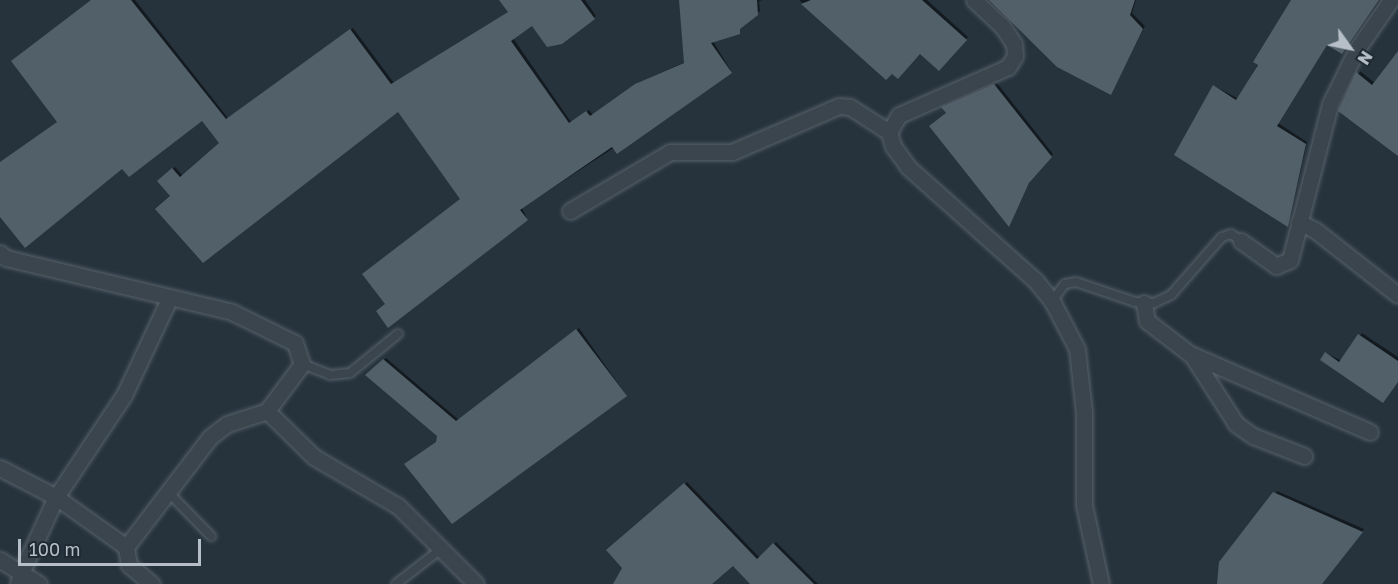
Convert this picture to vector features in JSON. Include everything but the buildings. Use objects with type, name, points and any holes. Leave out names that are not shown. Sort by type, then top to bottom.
[{"type":"street","points":[[889,132],[899,115],[1008,67],[1015,56],[1014,44],[1002,26],[974,0]]},
{"type":"street","points":[[1241,241],[1272,264],[1284,266],[1290,260],[1330,104],[1357,49],[1391,0]]},
{"type":"street","points":[[570,211],[670,152],[732,152],[839,106],[850,107],[889,132],[893,146],[908,166],[1008,252],[1052,301],[1077,349],[1084,412],[1084,505],[1101,584]]},
{"type":"street","points":[[1299,222],[1315,230],[1398,295]]},
{"type":"street","points":[[0,253],[6,258],[232,312],[295,343],[302,364],[267,411],[227,424],[210,437],[126,547]]},
{"type":"street","points":[[20,579],[56,497],[124,395],[170,297]]},
{"type":"street","points":[[1144,303],[1147,321],[1190,354],[1370,432]]},
{"type":"street","points":[[1190,354],[1236,424],[1253,436],[1304,456]]},
{"type":"street","points":[[267,411],[314,457],[398,506],[476,584]]},
{"type":"street","points":[[0,468],[56,497],[126,547],[129,565],[152,584]]},
{"type":"street","points":[[0,560],[20,579],[39,584]]},
{"type":"lane","points":[[1052,301],[1065,285],[1076,282],[1144,303],[1154,303],[1171,295],[1222,237],[1231,234],[1241,241]]},
{"type":"lane","points":[[302,364],[330,375],[350,373],[398,334]]},
{"type":"lane","points":[[168,492],[211,536]]},
{"type":"lane","points":[[396,584],[441,549]]}]
